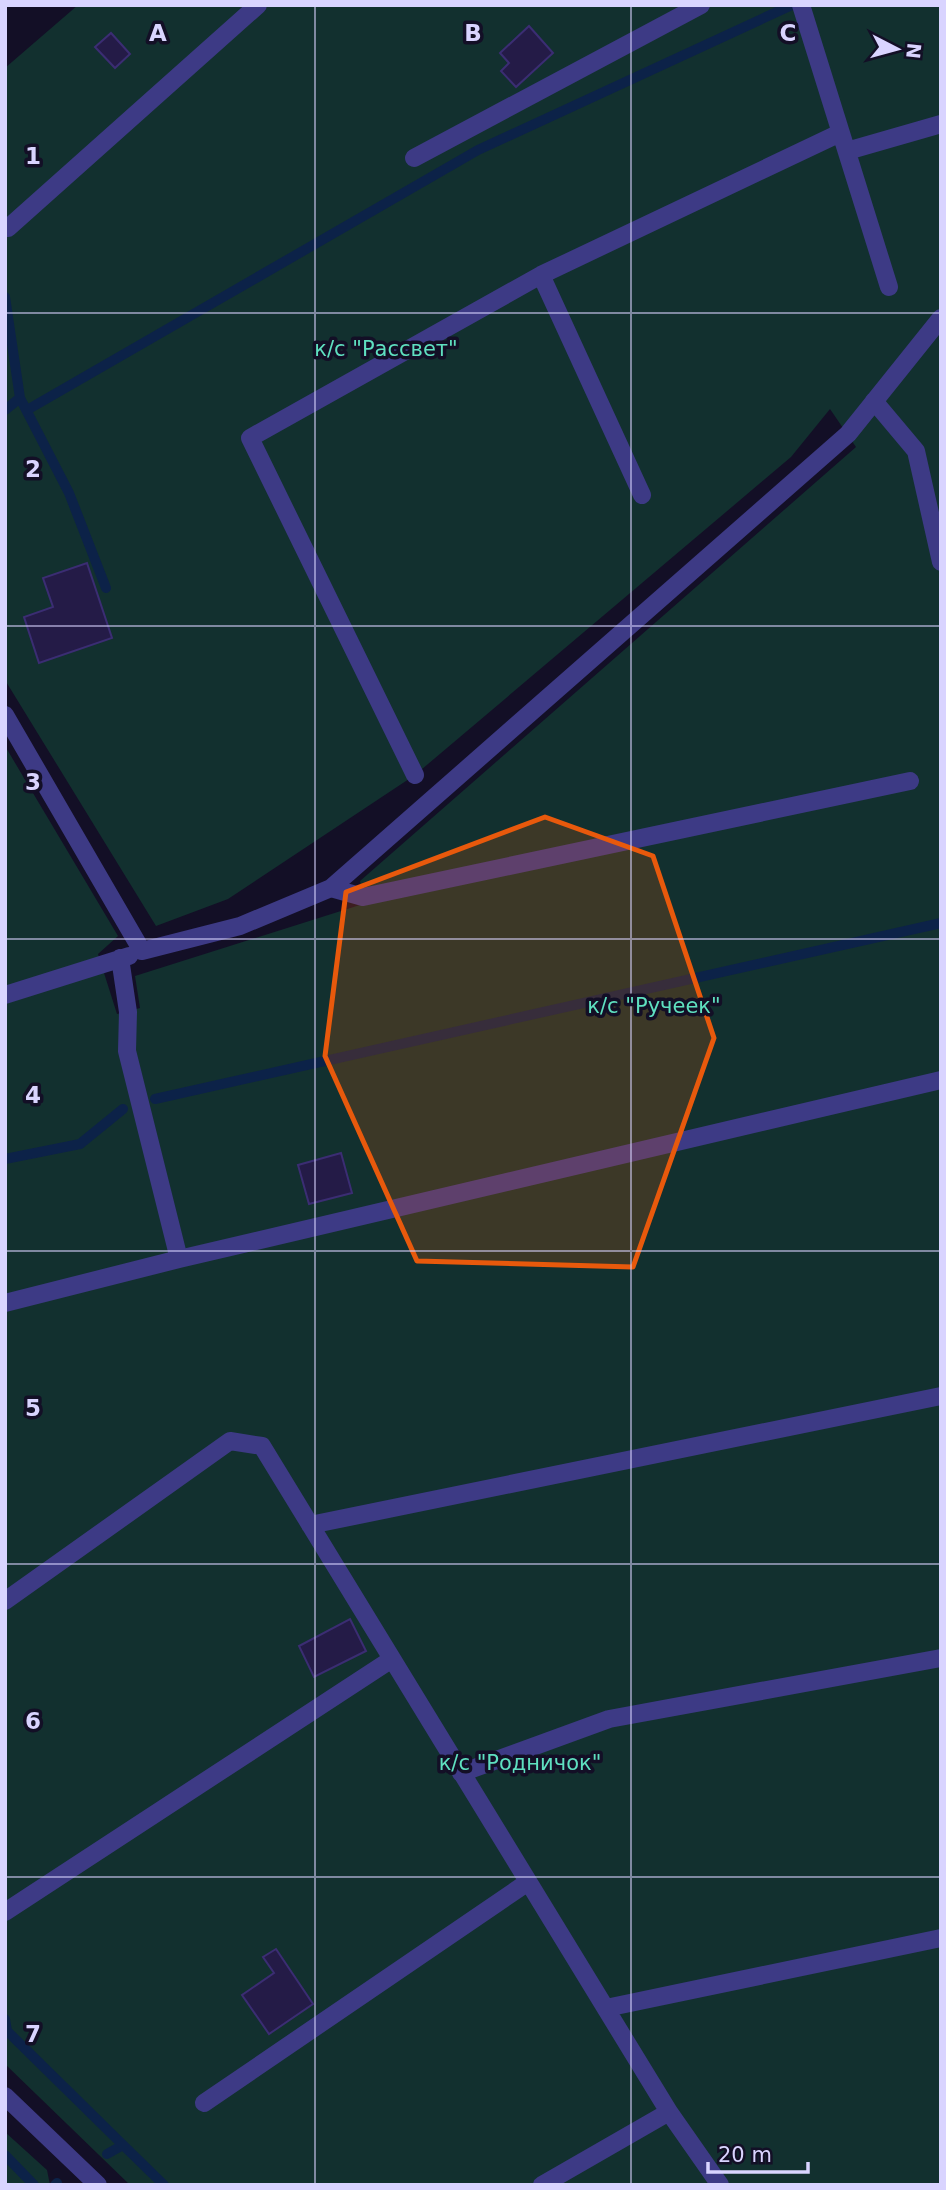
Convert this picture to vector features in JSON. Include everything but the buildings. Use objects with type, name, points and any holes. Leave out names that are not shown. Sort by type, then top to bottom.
[{"type":"lane","points":[[8,228],[258,5]]},
{"type":"lane","points":[[414,158],[702,5]]},
{"type":"lane","points":[[801,5],[889,287]]},
{"type":"lane","points":[[415,775],[250,438],[541,275],[844,142],[941,124]]},
{"type":"lane","points":[[541,275],[642,495]]},
{"type":"lane","points":[[5,995],[142,951],[240,926],[331,888],[848,434],[941,318]]},
{"type":"lane","points":[[874,401],[916,451],[941,562]]},
{"type":"lane","points":[[5,715],[142,951]]},
{"type":"lane","points":[[331,888],[363,897],[910,781]]},
{"type":"lane","points":[[120,958],[128,1012],[127,1051],[179,1259]]},
{"type":"lane","points":[[5,1303],[179,1259],[941,1080]]},
{"type":"lane","points":[[310,1525],[941,1396]]},
{"type":"lane","points":[[5,1601],[230,1441],[262,1446],[669,2112],[720,2185]]},
{"type":"lane","points":[[461,1773],[609,1719],[941,1658]]},
{"type":"lane","points":[[5,1912],[392,1659]]},
{"type":"lane","points":[[204,2103],[528,1882]]},
{"type":"lane","points":[[606,2008],[941,1938]]},
{"type":"lane","points":[[5,2096],[98,2185]]},
{"type":"lane","points":[[542,2185],[669,2112]]},
{"type":"highlighted area","points":[[545,817],[653,856],[714,1038],[633,1267],[417,1261],[325,1056],[346,892]]},
{"type":"green space","points":[[78,5],[941,5],[941,2185],[130,2185],[5,2064],[5,746],[118,936],[98,954],[117,1014],[140,1008],[135,976],[363,904],[360,881],[856,447],[830,409],[791,457],[415,775],[228,899],[156,926],[5,680],[5,68]]},
{"type":"green space","points":[[5,2132],[47,2170],[50,2185],[5,2185]]},
{"type":"waterway","points":[[27,410],[478,150],[792,5]]},
{"type":"waterway","points":[[5,297],[20,398],[5,410]]},
{"type":"waterway","points":[[20,398],[69,493],[106,588]]},
{"type":"waterway","points":[[155,1099],[941,923]]},
{"type":"waterway","points":[[5,1159],[80,1144],[123,1109]]},
{"type":"waterway","points":[[5,2019],[7,2031],[123,2145]]},
{"type":"waterway","points":[[107,2154],[123,2145],[164,2185]]},
{"type":"waterway","points":[[5,2155],[34,2185]]},
{"type":"park label","name":"к/с \"Рассвет\"","points":[[386,349]]},
{"type":"park label","name":"к/с \"Ручеек\"","points":[[654,1006]]},
{"type":"park label","name":"к/с \"Родничок\"","points":[[520,1763]]}]
